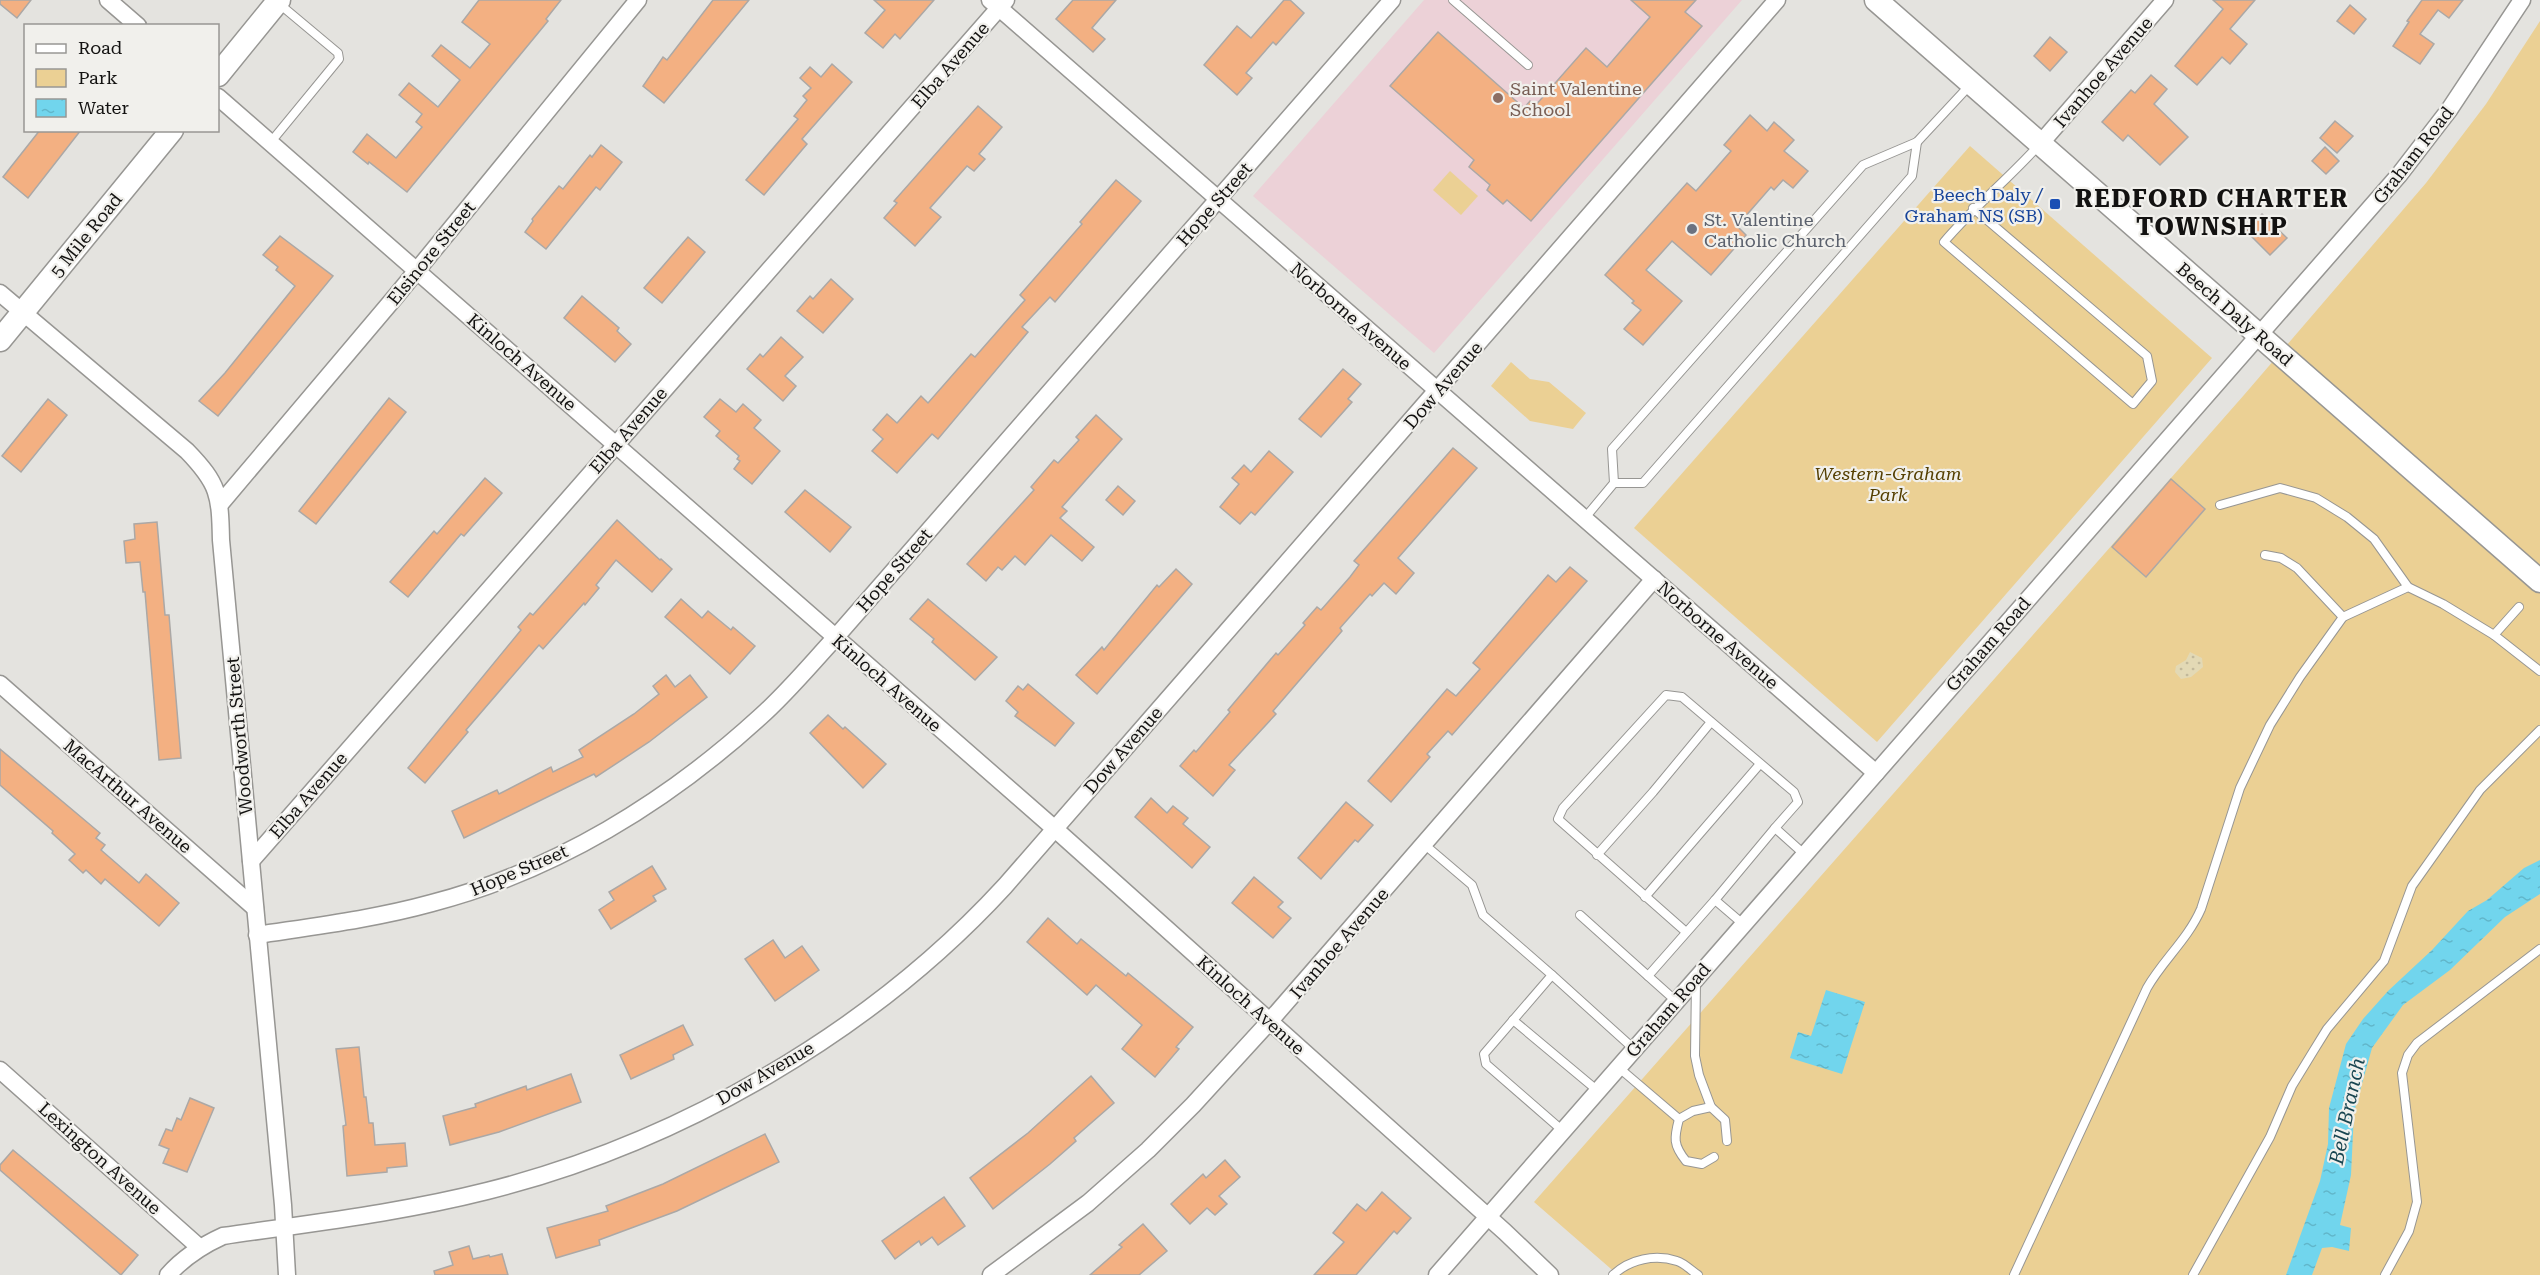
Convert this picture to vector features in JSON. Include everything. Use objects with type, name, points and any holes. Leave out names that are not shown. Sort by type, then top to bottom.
[{"type":"main road","name":"Beech Daly Road","points":[[1876,0],[2540,581]]},
{"type":"main road","points":[[219,74],[278,1]]},
{"type":"main road","name":"5 Mile Road","points":[[0,340],[170,132]]},
{"type":"street","points":[[108,0],[136,24]]},
{"type":"street","name":"Elsinore Street","points":[[221,503],[417,271],[638,0]]},
{"type":"street","name":"Hope Street","points":[[258,935],[339,924],[433,903],[496,882],[561,855],[643,809],[711,761],[762,715],[835,638],[1392,0]]},
{"type":"street","name":"Dow Avenue","points":[[168,1275],[184,1258],[199,1247],[223,1236],[416,1208],[489,1191],[607,1152],[715,1103],[811,1048],[909,979],[976,918],[1055,829],[1778,0]]},
{"type":"street","name":"Ivanhoe Avenue","points":[[2040,144],[2165,0]]},
{"type":"street","name":"Graham Road","points":[[1437,1275],[2399,175],[2449,110],[2522,0]]},
{"type":"street","name":"Norborne Avenue","points":[[999,3],[1218,200],[1876,773]]},
{"type":"street","name":"Elba Avenue","points":[[251,861],[999,3]]},
{"type":"street","name":"Kinloch Avenue","points":[[219,98],[1055,829],[1550,1275]]},
{"type":"street","name":"Woodworth Street","points":[[0,294],[188,451],[216,487],[221,503],[221,540],[284,1205],[287,1275]]},
{"type":"street","name":"Ivanhoe Avenue","points":[[991,1275],[1088,1203],[1148,1150],[1269,1022],[1654,579]]},
{"type":"street","name":"MacArthur Avenue","points":[[0,684],[255,908]]},
{"type":"street","name":"Lexington Avenue","points":[[0,1070],[199,1247]]},
{"type":"lane","points":[[1453,0],[1528,65]]},
{"type":"lane","points":[[270,143],[339,59],[338,53],[278,1]]},
{"type":"lane","points":[[1584,519],[1614,483],[1612,449],[1863,165],[1917,142],[1971,84]]},
{"type":"lane","points":[[1614,483],[1643,483],[1912,176],[1917,142]]},
{"type":"lane","points":[[1973,208],[2147,356],[2152,381],[2133,404],[1944,242],[1973,208],[2010,176],[2040,144]]},
{"type":"lane","points":[[2220,505],[2280,488],[2316,498],[2347,517],[2374,539],[2408,587],[2443,604],[2494,635],[2540,671]]},
{"type":"lane","points":[[2265,555],[2289,561],[2343,617]]},
{"type":"lane","points":[[2014,1275],[2148,988],[2157,971],[2193,927],[2240,788],[2270,725],[2300,677],[2343,617],[2408,587]]},
{"type":"lane","points":[[2494,635],[2519,607]]},
{"type":"lane","points":[[1648,976],[1715,900],[1798,802],[1794,792],[1682,698],[1666,695],[1563,808],[1558,819],[1686,932]]},
{"type":"lane","points":[[1597,855],[1711,722]]},
{"type":"lane","points":[[2193,1275],[2270,1137],[2292,1086],[2327,1029],[2384,961],[2412,886],[2480,790],[2540,730]]},
{"type":"lane","points":[[1645,897],[1760,764]]},
{"type":"lane","points":[[1775,828],[1804,854]]},
{"type":"lane","points":[[1425,845],[1472,885],[1484,915],[1634,1049]]},
{"type":"lane","points":[[1715,900],[1743,924]]},
{"type":"lane","points":[[1580,915],[1676,1001]]},
{"type":"lane","points":[[2385,1275],[2409,1231],[2417,1202],[2402,1073],[2408,1055],[2417,1043],[2540,949]]},
{"type":"lane","points":[[1551,975],[1484,1054],[1486,1064],[1563,1131]]},
{"type":"lane","points":[[1696,978],[1695,1056],[1699,1075],[1711,1107],[1725,1120],[1727,1141]]},
{"type":"lane","points":[[1513,1020],[1598,1091]]},
{"type":"lane","points":[[1618,1067],[1679,1119]]},
{"type":"lane","points":[[1711,1107],[1693,1111],[1679,1119],[1675,1134],[1676,1149],[1686,1161],[1702,1164],[1714,1157]]},
{"type":"lane","points":[[1613,1275],[1636,1260],[1655,1258],[1679,1261],[1698,1275]]},
{"type":"shaded area","name":"Saint Valentine School","points":[[1424,0],[1742,0],[1434,353],[1253,196]]},
{"type":"green space","points":[[2540,21],[2540,1275],[1618,1275],[1534,1202],[2244,395],[2426,183],[2486,104]]},
{"type":"green space","name":"Western-Graham Park","points":[[1970,146],[2212,358],[1877,742],[1634,528]]},
{"type":"green space","points":[[1450,171],[1478,196],[1461,215],[1433,190]]},
{"type":"green space","points":[[1511,362],[1530,379],[1549,382],[1586,413],[1573,429],[1530,421],[1491,386]]},
{"type":"sand","points":[[2190,652],[2202,658],[2203,667],[2191,677],[2181,679],[2175,672],[2176,666],[2186,660]]},
{"type":"water","name":"Bell Branch","points":[[2540,860],[2540,894],[2505,917],[2450,970],[2403,1005],[2372,1048],[2354,1112],[2351,1175],[2340,1225],[2351,1228],[2349,1251],[2332,1247],[2322,1248],[2312,1275],[2286,1275],[2320,1181],[2328,1144],[2329,1108],[2346,1044],[2363,1019],[2388,991],[2432,950],[2468,911],[2487,900],[2524,868]]},
{"type":"water","points":[[1826,990],[1865,1002],[1842,1074],[1790,1058],[1798,1032],[1811,1036]]},
{"type":"building","points":[[0,0],[31,0],[17,18],[0,4]]},
{"type":"building","points":[[479,0],[561,0],[546,19],[548,21],[407,192],[353,152],[367,134],[396,158],[422,127],[416,122],[422,114],[399,95],[409,83],[438,107],[460,80],[432,56],[441,45],[470,68],[490,44],[462,22]]},
{"type":"building","points":[[713,0],[749,0],[664,103],[643,86],[663,57],[667,60]]},
{"type":"building","points":[[874,0],[934,0],[900,39],[895,34],[883,48],[865,33],[885,10]]},
{"type":"building","points":[[1073,0],[1116,0],[1092,28],[1105,39],[1093,52],[1056,19]]},
{"type":"building","points":[[1284,0],[1290,0],[1304,13],[1276,45],[1273,42],[1246,73],[1252,78],[1237,95],[1204,65],[1237,26],[1251,38]]},
{"type":"building","name":"Saint Valentine School","points":[[1631,0],[1696,0],[1685,12],[1702,26],[1531,221],[1507,200],[1503,204],[1487,190],[1490,185],[1469,167],[1474,160],[1390,86],[1438,32],[1524,108],[1530,101],[1535,106],[1586,48],[1607,67],[1650,17]]},
{"type":"building","points":[[2213,0],[2255,0],[2230,29],[2247,44],[2230,64],[2222,57],[2197,85],[2175,66],[2223,9]]},
{"type":"building","points":[[2422,0],[2463,0],[2449,18],[2438,10],[2420,34],[2434,44],[2420,64],[2393,46]]},
{"type":"building","points":[[2350,5],[2366,19],[2354,34],[2337,21]]},
{"type":"building","points":[[2050,37],[2067,52],[2050,71],[2034,56]]},
{"type":"building","points":[[832,64],[852,82],[802,139],[807,144],[764,195],[746,180],[798,119],[794,116],[807,100],[803,96],[811,88],[800,78],[810,67],[821,77]]},
{"type":"building","points":[[2151,75],[2167,89],[2154,104],[2188,137],[2160,165],[2128,135],[2123,141],[2102,122],[2131,90],[2135,93]]},
{"type":"building","points":[[978,106],[1002,127],[979,154],[985,159],[974,171],[967,166],[930,208],[941,217],[915,246],[884,218],[897,203],[894,201]]},
{"type":"building","name":"St. Valentine Catholic Church","points":[[1750,115],[1767,131],[1774,122],[1794,140],[1784,151],[1808,171],[1793,188],[1783,180],[1774,190],[1771,187],[1737,226],[1746,235],[1711,275],[1672,241],[1646,270],[1682,301],[1643,345],[1624,329],[1641,310],[1605,275],[1687,183],[1696,191],[1731,151],[1724,145]]},
{"type":"building","points":[[2335,121],[2353,136],[2337,153],[2320,138]]},
{"type":"building","points":[[38,132],[79,132],[28,198],[3,177]]},
{"type":"building","points":[[601,145],[622,162],[600,190],[596,187],[546,249],[525,232],[533,221],[532,219],[559,186],[563,189]]},
{"type":"building","points":[[2325,147],[2339,161],[2326,174],[2312,161]]},
{"type":"building","points":[[1116,180],[1141,201],[1055,302],[1050,297],[1022,327],[1028,332],[938,439],[932,434],[897,473],[872,451],[883,439],[873,430],[887,414],[897,423],[921,396],[928,403],[971,354],[975,357],[1025,300],[1020,295],[1082,224],[1080,222]]},
{"type":"building","points":[[2262,214],[2287,238],[2270,255],[2246,231]]},
{"type":"building","points":[[280,236],[333,276],[218,416],[199,401],[225,373],[295,286],[276,270],[278,267],[263,255]]},
{"type":"building","points":[[688,237],[705,252],[662,303],[644,288]]},
{"type":"building","points":[[831,279],[853,299],[823,333],[797,311],[810,296],[813,299]]},
{"type":"building","points":[[582,296],[619,328],[617,331],[631,344],[615,362],[564,318]]},
{"type":"building","points":[[781,337],[803,357],[785,376],[796,386],[783,401],[747,369],[760,354],[763,357]]},
{"type":"building","points":[[1343,369],[1361,384],[1348,399],[1352,402],[1321,437],[1299,419]]},
{"type":"building","points":[[389,398],[406,412],[316,524],[299,511]]},
{"type":"building","points":[[48,399],[67,415],[21,472],[2,456]]},
{"type":"building","points":[[720,399],[736,412],[743,404],[761,420],[754,428],[780,451],[752,484],[734,469],[740,461],[737,459],[739,456],[716,436],[720,431],[704,417]]},
{"type":"building","points":[[1096,415],[1122,439],[1062,507],[1067,511],[1060,518],[1094,547],[1082,561],[1051,535],[1025,565],[1015,556],[1002,570],[998,567],[986,581],[967,564],[1034,490],[1031,487],[1054,460],[1058,463],[1079,440],[1076,437]]},
{"type":"building","points":[[1453,448],[1477,468],[1398,558],[1414,573],[1396,594],[1384,583],[1372,596],[1370,594],[1340,628],[1342,631],[1273,711],[1276,714],[1229,765],[1235,770],[1213,796],[1180,766],[1194,750],[1196,752],[1230,712],[1228,710],[1276,653],[1278,655],[1305,625],[1303,623],[1317,607],[1321,610],[1350,577],[1359,565],[1354,561]]},
{"type":"building","points":[[1269,451],[1293,472],[1255,515],[1251,512],[1240,524],[1220,507],[1239,484],[1232,478],[1244,465],[1251,472]]},
{"type":"building","points":[[485,478],[502,493],[464,536],[461,534],[408,597],[390,582],[434,531],[437,534]]},
{"type":"building","points":[[2171,479],[2205,509],[2146,577],[2112,547]]},
{"type":"building","points":[[1118,486],[1135,501],[1123,515],[1106,500]]},
{"type":"building","points":[[805,490],[851,527],[830,552],[785,512]]},
{"type":"building","points":[[617,520],[672,569],[652,592],[616,560],[596,585],[599,588],[585,605],[584,603],[543,649],[539,645],[466,730],[468,732],[425,783],[408,768],[521,630],[518,627],[530,613],[533,615]]},
{"type":"building","points":[[157,522],[165,615],[169,615],[181,758],[159,760],[145,592],[143,592],[140,562],[126,563],[124,541],[135,539],[134,524]]},
{"type":"building","points":[[1570,567],[1587,581],[1452,735],[1448,731],[1427,754],[1430,757],[1391,802],[1368,781],[1447,689],[1456,696],[1480,669],[1473,663],[1548,575],[1556,582]]},
{"type":"building","points":[[1176,569],[1192,584],[1097,694],[1076,675],[1102,647],[1104,650],[1157,585],[1159,587]]},
{"type":"building","points":[[681,599],[702,618],[708,611],[731,630],[733,627],[755,646],[730,674],[665,617]]},
{"type":"building","points":[[928,599],[997,657],[975,680],[932,642],[934,639],[910,619]]},
{"type":"building","points":[[666,675],[675,687],[690,675],[707,697],[649,742],[596,777],[594,774],[464,838],[452,811],[497,790],[499,794],[551,767],[553,772],[583,757],[579,750],[634,714],[659,694],[653,686]]},
{"type":"building","points":[[1028,684],[1074,723],[1055,746],[1015,716],[1018,712],[1006,701],[1018,686],[1023,690]]},
{"type":"building","points":[[828,715],[843,729],[845,727],[886,764],[863,788],[810,733]]},
{"type":"building","points":[[0,749],[100,833],[96,838],[105,845],[101,850],[139,883],[146,874],[179,903],[159,926],[105,879],[101,884],[86,870],[83,873],[69,860],[75,854],[52,833],[53,831],[0,785]]},
{"type":"building","points":[[1151,798],[1167,813],[1173,806],[1188,818],[1183,824],[1210,847],[1192,868],[1135,817]]},
{"type":"building","points":[[1346,802],[1373,825],[1358,842],[1355,840],[1321,879],[1298,858]]},
{"type":"building","points":[[652,866],[666,889],[653,896],[656,901],[611,929],[599,910],[614,900],[609,892]]},
{"type":"building","points":[[1254,877],[1283,902],[1278,907],[1291,918],[1273,938],[1232,903]]},
{"type":"building","points":[[1048,918],[1077,944],[1081,939],[1126,976],[1128,973],[1193,1027],[1176,1047],[1179,1049],[1155,1077],[1122,1049],[1142,1025],[1096,985],[1087,995],[1027,942]]},
{"type":"building","points":[[773,940],[785,958],[802,946],[819,970],[775,1001],[745,959]]},
{"type":"building","points":[[683,1025],[693,1045],[673,1055],[674,1059],[631,1079],[620,1055]]},
{"type":"building","points":[[359,1047],[364,1097],[366,1097],[369,1123],[373,1123],[375,1145],[405,1143],[407,1166],[387,1168],[387,1172],[347,1176],[343,1126],[346,1125],[336,1049]]},
{"type":"building","points":[[571,1074],[581,1102],[499,1132],[450,1145],[443,1116],[476,1107],[475,1104],[526,1086],[527,1090]]},
{"type":"building","points":[[1091,1076],[1114,1103],[1074,1138],[1076,1141],[1050,1164],[993,1209],[970,1178],[1028,1133]]},
{"type":"building","points":[[190,1098],[214,1108],[187,1172],[163,1163],[169,1149],[159,1145],[166,1129],[172,1131],[177,1118],[181,1120]]},
{"type":"building","points":[[765,1134],[779,1162],[677,1211],[599,1240],[600,1245],[556,1258],[547,1228],[608,1211],[606,1206],[663,1184]]},
{"type":"building","points":[[13,1150],[138,1255],[121,1275],[0,1170],[0,1165]]},
{"type":"building","points":[[1225,1160],[1240,1177],[1219,1196],[1227,1204],[1215,1215],[1207,1208],[1190,1224],[1171,1204],[1203,1174],[1206,1178]]},
{"type":"building","points":[[1382,1192],[1411,1218],[1397,1234],[1394,1231],[1356,1275],[1314,1275],[1344,1242],[1333,1233],[1357,1204],[1366,1211]]},
{"type":"building","points":[[944,1197],[965,1226],[938,1245],[932,1237],[921,1245],[919,1241],[895,1259],[882,1241]]},
{"type":"building","points":[[1143,1224],[1167,1251],[1139,1275],[1090,1275],[1122,1247],[1119,1245]]},
{"type":"building","points":[[469,1246],[473,1259],[502,1254],[508,1275],[435,1275],[434,1271],[453,1265],[449,1252]]},
{"type":"place","name":"Saint Valentine School","points":[[1498,98]]},
{"type":"place","name":"Beech Daly / Graham NS (SB)","points":[[2055,204]]},
{"type":"place","name":"St. Valentine Catholic Church","points":[[1692,229]]},
{"type":"district","name":"REDFORD CHARTER TOWNSHIP","points":[[2212,213]]}]
